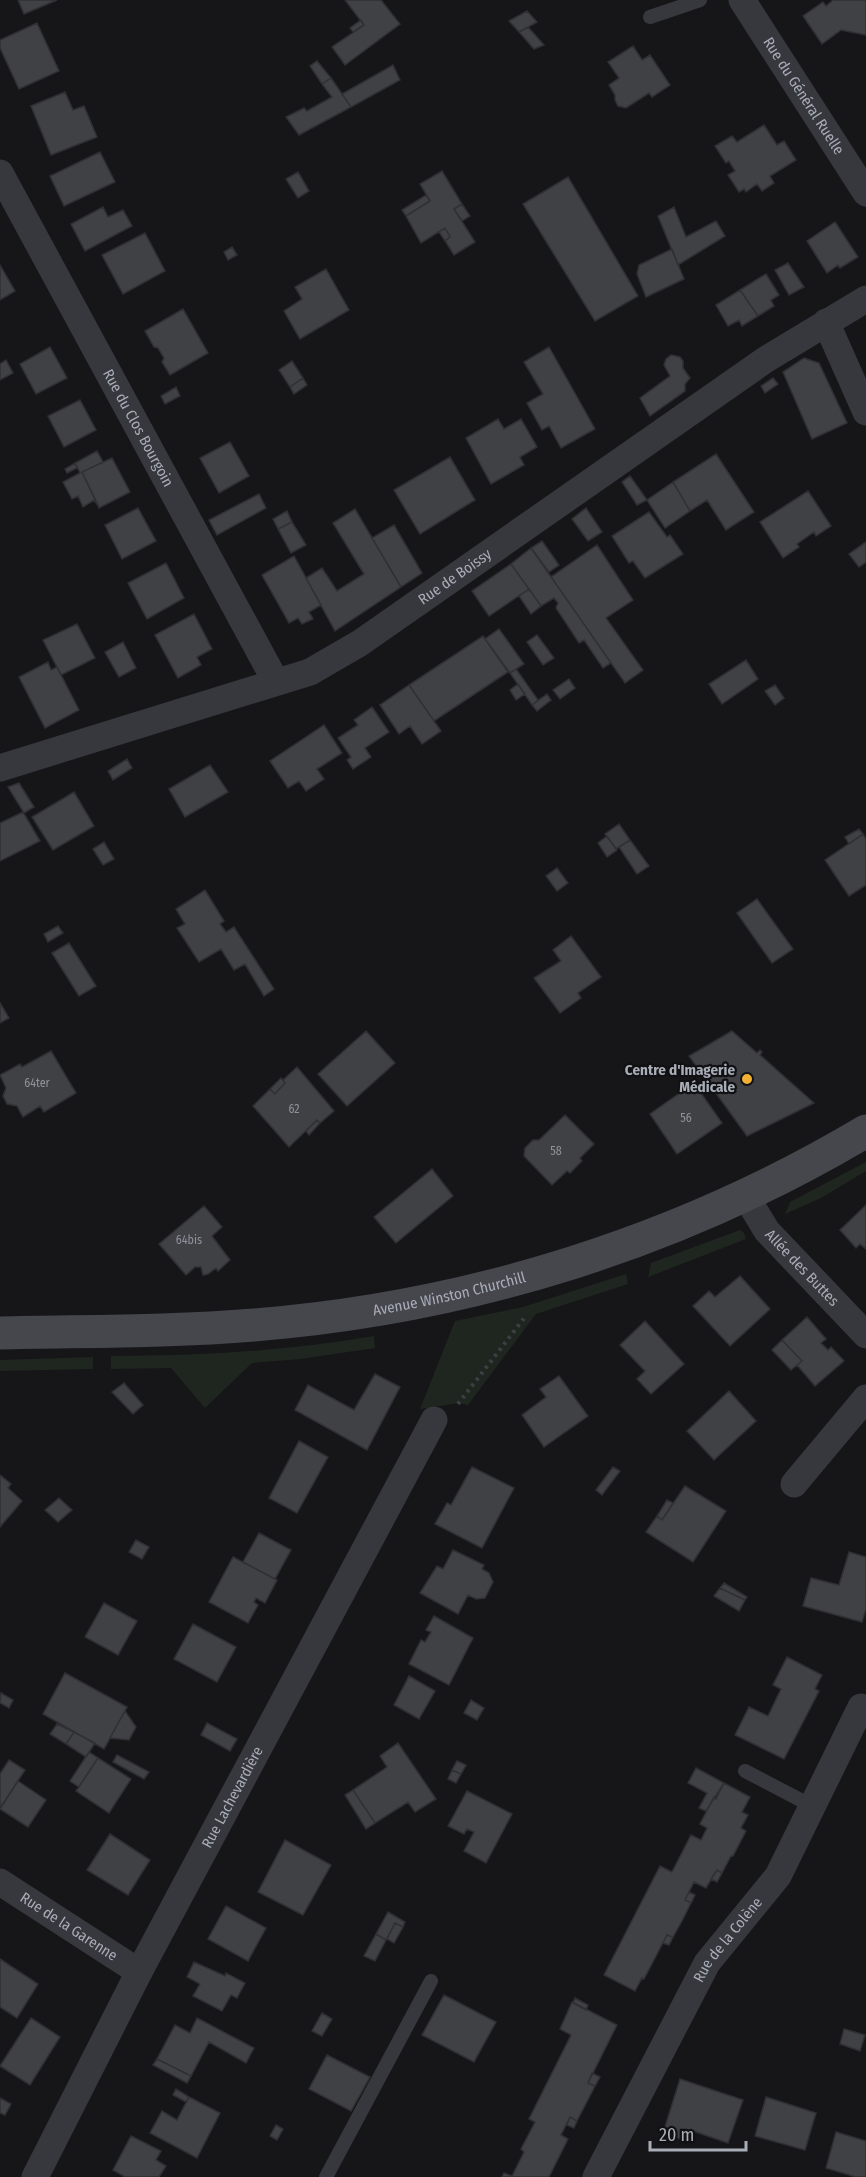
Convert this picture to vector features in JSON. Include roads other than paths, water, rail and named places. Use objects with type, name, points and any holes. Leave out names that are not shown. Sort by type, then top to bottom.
[{"type":"street","name":"Rue du Général Ruelle","points":[[742,0],[866,193]]},
{"type":"street","name":"Rue du Clos Bourgoin","points":[[0,173],[276,682]]},
{"type":"street","name":"Rue de Boissy","points":[[0,768],[310,672],[360,643],[765,360],[866,299]]},
{"type":"street","points":[[826,322],[866,412]]},
{"type":"street","name":"Avenue Winston Churchill","points":[[0,1333],[254,1325],[422,1302],[465,1293],[596,1255],[668,1230],[745,1196],[866,1131]]},
{"type":"street","name":"Allée des Buttes","points":[[745,1196],[767,1231],[866,1335]]},
{"type":"street","points":[[794,1484],[866,1398]]},
{"type":"street","name":"Rue Lachevardière","points":[[35,2177],[139,1972],[434,1420]]},
{"type":"street","name":"Rue de la Colène","points":[[596,2177],[707,1963],[778,1876],[861,1707]]},
{"type":"street","name":"Rue de la Garenne","points":[[0,1882],[139,1972]]},
{"type":"lane","points":[[650,17],[700,0]]},
{"type":"lane","points":[[745,1771],[812,1806]]},
{"type":"lane","points":[[326,2177],[431,1981]]},
{"type":"place","name":"Centre d'Imagerie Médicale","points":[[747,1079]]}]
